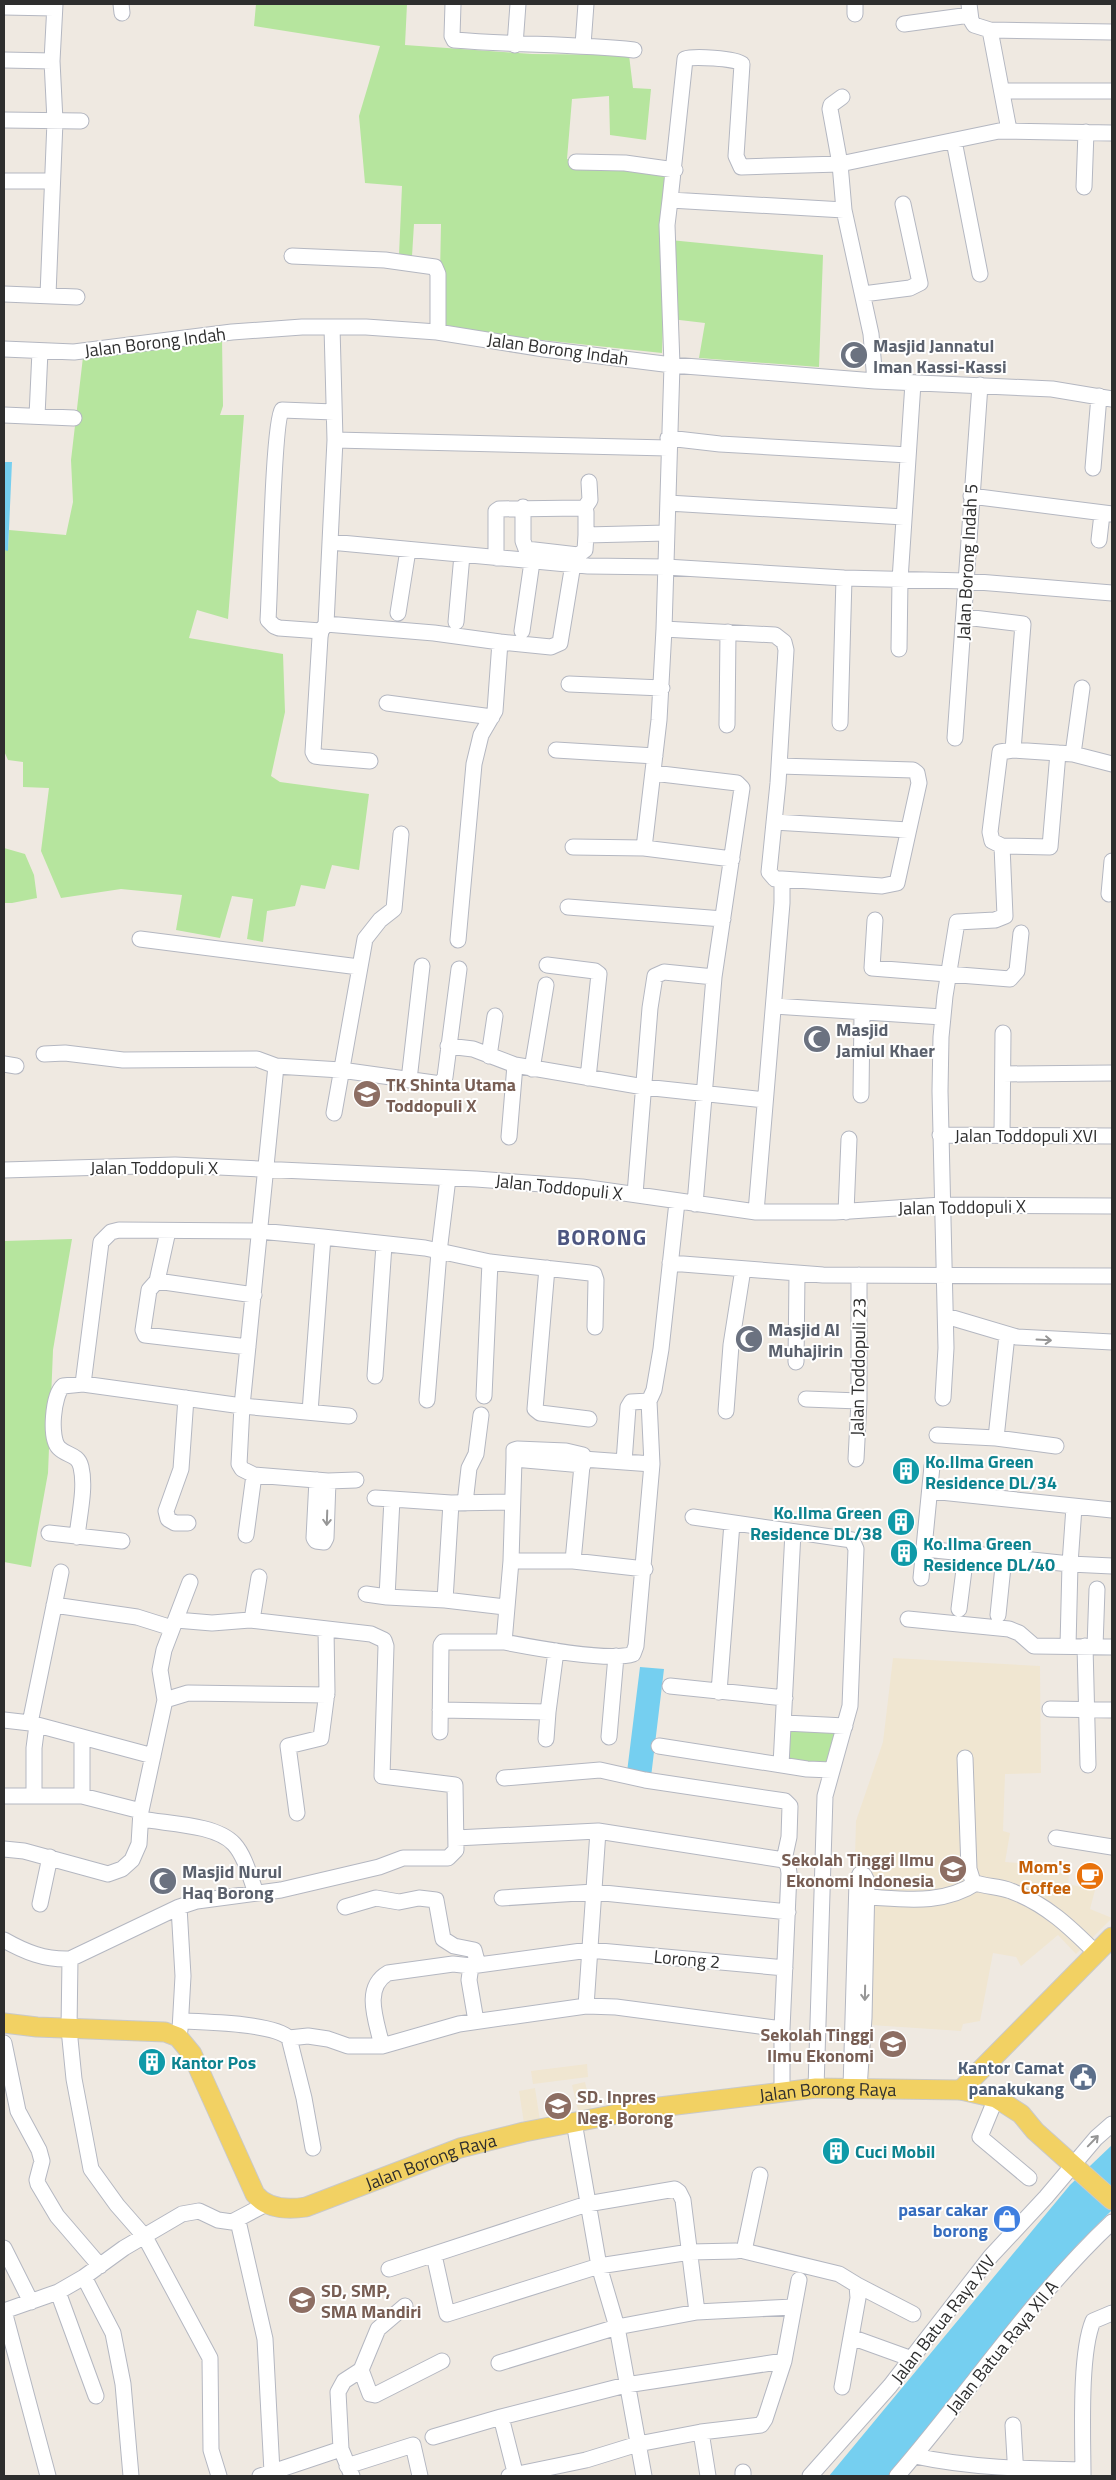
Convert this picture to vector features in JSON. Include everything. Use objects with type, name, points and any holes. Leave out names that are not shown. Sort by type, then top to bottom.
[{"type":"main road","points":[[961,2090],[1112,1937]]},
{"type":"main road","points":[[4,2023],[69,2029],[165,2032],[180,2029],[252,2187],[266,2204]]},
{"type":"main road","name":"Jalan Borong Raya","points":[[266,2204],[287,2208],[306,2207],[460,2148],[574,2122],[643,2109],[782,2090],[816,2088],[961,2090],[996,2098]]},
{"type":"main road","points":[[996,2098],[1027,2120],[1035,2131],[1112,2194]]},
{"type":"main road","points":[[1076,2164],[1112,2200]]},
{"type":"street","points":[[453,4],[452,36],[454,40],[515,45],[583,45],[634,50]]},
{"type":"street","points":[[515,45],[518,4]]},
{"type":"street","points":[[583,45],[586,4]]},
{"type":"street","points":[[4,7],[54,6],[52,61],[55,121],[48,295]]},
{"type":"street","points":[[904,24],[970,9],[974,25],[990,30],[1112,32]]},
{"type":"street","points":[[990,30],[1009,130]]},
{"type":"street","points":[[644,848],[662,688],[668,443],[672,365],[667,225],[675,170],[685,60],[688,58],[738,61],[742,64],[736,156],[741,167],[840,164],[1009,130],[1112,133]]},
{"type":"street","points":[[4,60],[52,61]]},
{"type":"street","points":[[1002,90],[1112,91]]},
{"type":"street","points":[[842,97],[830,109],[840,164],[844,210],[863,294],[874,356],[876,381]]},
{"type":"street","points":[[4,120],[81,122]]},
{"type":"street","points":[[1084,187],[1086,132]]},
{"type":"street","points":[[954,140],[980,274]]},
{"type":"street","points":[[576,162],[625,164],[675,170]]},
{"type":"street","points":[[4,181],[52,182]]},
{"type":"street","points":[[670,200],[844,210]]},
{"type":"street","points":[[863,294],[910,288],[920,283],[903,204]]},
{"type":"street","points":[[292,256],[385,260],[435,267],[438,274],[438,332]]},
{"type":"street","points":[[4,294],[77,297]]},
{"type":"street","points":[[332,327],[335,440],[324,628],[313,752],[315,756],[370,761]]},
{"type":"street","name":"Jalan Borong Indah","points":[[4,349],[40,351],[91,350],[132,343],[232,332],[332,327],[438,332],[544,349],[672,365],[876,381],[1052,389],[1106,397]]},
{"type":"street","points":[[37,416],[40,351]]},
{"type":"street","points":[[899,649],[900,580],[913,383]]},
{"type":"street","name":"Jalan Borong Indah 5","points":[[955,738],[980,385]]},
{"type":"street","points":[[1093,468],[1106,397]]},
{"type":"street","points":[[334,412],[282,410],[279,416],[268,620],[274,626],[280,628],[434,633],[551,647],[560,643],[573,564]]},
{"type":"street","points":[[4,415],[74,418]]},
{"type":"street","points":[[335,440],[728,444],[908,455]]},
{"type":"street","points":[[524,507],[523,541],[526,550],[578,555],[585,550],[584,509],[590,500],[589,482]]},
{"type":"street","points":[[971,496],[1107,514],[1099,540]]},
{"type":"street","points":[[668,503],[904,516]]},
{"type":"street","points":[[496,558],[496,511],[498,508],[584,509]]},
{"type":"street","points":[[586,535],[667,533]]},
{"type":"street","points":[[330,542],[532,562],[666,567],[844,578],[966,581],[1112,593]]},
{"type":"street","points":[[398,613],[408,550]]},
{"type":"street","points":[[456,622],[462,555]]},
{"type":"street","points":[[522,631],[532,562]]},
{"type":"street","points":[[840,723],[844,578]]},
{"type":"street","points":[[965,617],[1023,624],[1013,750]]},
{"type":"street","points":[[664,629],[775,635],[784,642],[786,663],[769,872],[774,879],[895,885],[899,878],[919,783],[917,773],[913,770],[779,766]]},
{"type":"street","points":[[727,725],[728,632]]},
{"type":"street","points":[[458,940],[474,764],[478,745],[492,717],[496,702],[500,642]]},
{"type":"street","points":[[569,684],[662,688]]},
{"type":"street","points":[[1082,688],[1065,754],[1050,847],[1002,846],[992,841],[990,832],[1000,752],[1013,750],[1065,754],[1112,764]]},
{"type":"street","points":[[387,703],[492,717]]},
{"type":"street","points":[[556,750],[655,756]]},
{"type":"street","points":[[653,773],[741,785],[714,977],[706,1093],[695,1204]]},
{"type":"street","points":[[774,822],[908,830]]},
{"type":"street","points":[[334,1113],[365,939],[380,920],[394,909],[401,834]]},
{"type":"street","points":[[943,1398],[946,1316],[943,1276],[940,1135],[942,1017],[957,922],[995,920],[1005,916],[1002,846]]},
{"type":"street","points":[[573,847],[644,848],[732,859]]},
{"type":"street","points":[[1109,894],[1112,861]]},
{"type":"street","points":[[756,1212],[774,1006],[782,879]]},
{"type":"street","points":[[568,907],[723,920]]},
{"type":"street","points":[[875,920],[872,968],[949,972],[1006,979],[1014,977],[1017,971],[1020,933]]},
{"type":"street","points":[[140,939],[359,967]]},
{"type":"street","points":[[547,965],[595,971],[599,974],[588,1078]]},
{"type":"street","points":[[409,1080],[422,966]]},
{"type":"street","points":[[44,1054],[65,1053],[124,1060],[257,1059],[276,1066],[341,1070],[435,1084],[444,1082],[459,969]]},
{"type":"street","points":[[635,1194],[650,1008],[655,976],[664,972],[714,977]]},
{"type":"street","points":[[532,1069],[546,985]]},
{"type":"street","points":[[774,1006],[862,1014],[942,1017]]},
{"type":"street","points":[[861,1096],[862,1014]]},
{"type":"street","points":[[489,1056],[495,1016]]},
{"type":"street","points":[[1002,1135],[1004,1033]]},
{"type":"street","points":[[448,1046],[473,1048],[489,1056],[532,1069],[644,1087],[765,1100]]},
{"type":"street","points":[[509,1137],[515,1065]]},
{"type":"street","points":[[276,1066],[242,1406],[239,1464],[242,1469],[254,1475],[323,1480],[356,1480]]},
{"type":"street","points":[[1003,1074],[1112,1074]]},
{"type":"street","name":"Jalan Toddopuli XVI","points":[[940,1135],[1112,1136]]},
{"type":"street","points":[[846,1212],[849,1139]]},
{"type":"street","name":"Jalan Toddopuli X","points":[[4,1170],[176,1165],[448,1178],[582,1187],[756,1212],[846,1212],[942,1205],[1112,1206]]},
{"type":"street","points":[[426,1400],[439,1252],[448,1178]]},
{"type":"street","points":[[440,1732],[442,1642],[504,1642],[556,1651],[625,1657],[633,1654],[636,1646],[645,1570],[652,1464],[649,1401],[654,1390],[661,1349],[677,1202]]},
{"type":"street","points":[[83,1384],[101,1242],[111,1232],[119,1230],[259,1231],[425,1248],[490,1262],[594,1274],[596,1280],[595,1327]]},
{"type":"street","points":[[168,1231],[157,1281],[149,1290],[143,1330],[145,1335],[248,1347]]},
{"type":"street","points":[[310,1412],[323,1237]]},
{"type":"street","points":[[374,1376],[384,1245]]},
{"type":"street","points":[[484,1396],[490,1262]]},
{"type":"street","points":[[670,1263],[797,1274],[1112,1276]]},
{"type":"street","points":[[547,1268],[535,1409],[540,1412],[589,1419]]},
{"type":"street","points":[[726,1411],[731,1345],[743,1269]]},
{"type":"street","points":[[796,1362],[797,1274]]},
{"type":"street","name":"Jalan Toddopuli 23","points":[[856,1459],[859,1401],[859,1275]]},
{"type":"street","points":[[157,1281],[254,1295]]},
{"type":"street","points":[[946,1316],[1008,1335],[1038,1340],[1112,1342]]},
{"type":"street","points":[[996,1438],[1008,1335]]},
{"type":"street","points":[[77,1537],[82,1469],[78,1459],[59,1448],[54,1438],[56,1397],[63,1386],[83,1384],[242,1406],[349,1416]]},
{"type":"street","points":[[186,1398],[181,1469],[166,1511],[168,1519],[175,1523],[188,1523]]},
{"type":"street","points":[[806,1399],[859,1401]]},
{"type":"street","points":[[624,1462],[628,1407],[631,1402],[637,1400],[649,1401]]},
{"type":"street","points":[[445,1600],[458,1503],[469,1468],[476,1454],[482,1415]]},
{"type":"street","points":[[937,1434],[996,1438],[1056,1446]]},
{"type":"street","points":[[504,1642],[505,1607],[511,1561],[511,1502],[514,1450],[520,1448],[581,1453],[583,1462],[573,1561]]},
{"type":"street","points":[[583,1462],[652,1464]]},
{"type":"street","points":[[921,1578],[932,1466]]},
{"type":"street","points":[[246,1535],[254,1475]]},
{"type":"street","points":[[931,1491],[1112,1510]]},
{"type":"street","points":[[375,1498],[458,1503],[511,1502]]},
{"type":"street","points":[[387,1597],[392,1499]]},
{"type":"street","points":[[1068,1646],[1070,1564],[1074,1507]]},
{"type":"street","points":[[693,1517],[845,1539],[855,1544],[850,1698],[845,1726],[825,1796],[816,2088]]},
{"type":"street","points":[[719,1692],[732,1523]]},
{"type":"street","points":[[782,1765],[793,1532]]},
{"type":"street","points":[[49,1533],[122,1541]]},
{"type":"street","points":[[925,1549],[1070,1564],[1112,1566]]},
{"type":"street","points":[[960,1609],[966,1554]]},
{"type":"street","points":[[998,1614],[1004,1557]]},
{"type":"street","points":[[511,1561],[573,1561],[645,1570]]},
{"type":"street","points":[[34,1796],[34,1724],[61,1572]]},
{"type":"street","points":[[252,1620],[260,1577]]},
{"type":"street","points":[[4,1849],[50,1857],[68,1864],[114,1873],[122,1869],[137,1853],[141,1815],[165,1700],[160,1670],[174,1624],[190,1582]]},
{"type":"street","points":[[1088,1765],[1086,1709],[1090,1647],[1097,1589]]},
{"type":"street","points":[[366,1594],[505,1607]]},
{"type":"street","points":[[4,1940],[34,1955],[56,1959],[70,1959],[179,1907],[197,1901],[281,1890],[379,1867],[403,1858],[448,1858],[456,1850],[455,1784],[382,1776],[386,1646],[384,1640],[371,1634],[252,1620],[174,1624],[54,1605]]},
{"type":"street","points":[[908,1619],[1009,1629],[1019,1633],[1034,1646],[1112,1647]]},
{"type":"street","points":[[297,1813],[288,1746],[321,1738],[326,1695],[326,1629]]},
{"type":"street","points":[[546,1739],[556,1651]]},
{"type":"street","points":[[609,1737],[616,1656]]},
{"type":"street","points":[[670,1686],[784,1698]]},
{"type":"street","points":[[165,1700],[188,1693],[326,1695]]},
{"type":"street","points":[[1050,1709],[1112,1710]]},
{"type":"street","points":[[440,1710],[548,1712]]},
{"type":"street","points":[[4,1720],[34,1724],[153,1756]]},
{"type":"street","points":[[785,1723],[845,1726]]},
{"type":"street","points":[[82,1737],[82,1796]]},
{"type":"street","points":[[659,1746],[782,1765],[832,1770]]},
{"type":"street","points":[[965,1758],[969,1869],[972,1880],[976,1884],[1010,1890],[1038,1904],[1066,1923],[1096,1953]]},
{"type":"street","points":[[504,1778],[600,1770],[788,1802],[790,1806],[789,1837],[784,1860],[788,1866],[788,1912],[782,2030],[782,2090]]},
{"type":"street","points":[[4,1796],[82,1796],[141,1815],[208,1830],[226,1837],[240,1854],[256,1892]]},
{"type":"street","points":[[456,1838],[598,1831],[784,1860]]},
{"type":"street","points":[[586,2006],[598,1831]]},
{"type":"street","points":[[1056,1838],[1112,1847]]},
{"type":"street","points":[[40,1904],[50,1857]]},
{"type":"street","points":[[860,1874],[864,1875],[867,1881],[867,1897],[864,2018],[855,2088],[857,1881],[860,1874]]},
{"type":"street","points":[[867,1897],[941,1898],[956,1895],[976,1884]]},
{"type":"street","points":[[502,1898],[594,1892],[788,1912]]},
{"type":"street","points":[[345,1907],[376,1898],[399,1902],[420,1898],[436,1900],[443,1939],[454,1946],[474,1950],[474,1965],[469,1980],[476,2021]]},
{"type":"street","points":[[179,1907],[183,1976],[180,2029],[236,2025],[281,2032],[289,2038],[304,2098],[313,2148]]},
{"type":"street","name":"Lorong 2","points":[[382,2046],[372,1993],[380,1978],[388,1973],[444,1966],[474,1965],[589,1950],[785,1968]]},
{"type":"street","points":[[70,1959],[69,2029],[74,2079],[91,2169],[117,2205],[144,2236],[210,2358],[210,2450],[219,2476]]},
{"type":"street","points":[[289,2038],[308,2036],[356,2047],[382,2046],[476,2021],[586,2006],[616,2007],[782,2030]]},
{"type":"street","points":[[4,2043],[12,2090],[18,2111],[39,2150],[42,2161],[37,2180],[38,2184],[57,2216],[100,2266]]},
{"type":"street","points":[[996,2098],[980,2137],[1030,2178]]},
{"type":"street","points":[[574,2122],[599,2266],[617,2327],[644,2476]]},
{"type":"street","name":"Jalan Batua Raya XIV","points":[[810,2476],[912,2359],[991,2256],[1076,2164],[1096,2138],[1112,2124]]},
{"type":"street","points":[[760,2175],[744,2251],[839,2274],[913,2314]]},
{"type":"street","points":[[390,2269],[479,2238],[588,2204],[675,2189],[683,2200],[697,2312]]},
{"type":"street","points":[[48,2476],[4,2311],[58,2292],[84,2277],[124,2248],[182,2214],[192,2210],[226,2223],[238,2221],[266,2204]]},
{"type":"street","points":[[238,2221],[264,2339],[266,2474],[341,2449]]},
{"type":"street","name":"Jalan Batua Raya XII A","points":[[898,2476],[1039,2298],[1084,2248],[1112,2222]]},
{"type":"street","points":[[4,2248],[31,2302]]},
{"type":"street","points":[[434,2255],[447,2314],[599,2266],[690,2252],[736,2250]]},
{"type":"street","points":[[84,2277],[113,2333],[123,2384],[131,2476]]},
{"type":"street","points":[[501,2417],[514,2476],[586,2460],[638,2444],[701,2432],[757,2426],[764,2422],[784,2362],[799,2280]]},
{"type":"street","points":[[842,2387],[858,2298],[857,2285]]},
{"type":"street","points":[[58,2292],[96,2396]]},
{"type":"street","points":[[405,2306],[378,2329],[361,2370],[340,2386],[341,2449],[350,2471],[413,2445],[420,2476]]},
{"type":"street","points":[[499,2363],[617,2327],[697,2312],[793,2308]]},
{"type":"street","points":[[915,2456],[942,2469],[1016,2473],[1083,2473],[1084,2382],[1090,2330],[1093,2322],[1112,2313]]},
{"type":"street","points":[[851,2337],[912,2359]]},
{"type":"street","points":[[361,2370],[370,2394],[375,2395],[442,2361]]},
{"type":"street","points":[[434,2437],[501,2417],[626,2385],[784,2362]]},
{"type":"street","points":[[1013,2425],[1016,2473]]},
{"type":"street","points":[[701,2432],[708,2476]]},
{"type":"shaded area","name":"Sekolah Tinggi Ilmu Ekonomi Indonesia","points":[[893,1658],[1040,1666],[1041,1773],[1005,1774],[1003,1831],[1010,1833],[1005,1862],[1034,1864],[1069,1875],[1068,1884],[1095,1890],[1090,1909],[1112,1918],[1076,1954],[1058,1935],[1021,1966],[1016,1957],[993,1953],[980,2021],[963,2024],[961,2031],[871,2025],[870,2078],[849,2080],[856,1821],[883,1742]]},
{"type":"shaded area","points":[[587,2064],[588,2077],[533,2084],[531,2071]]},
{"type":"shaded area","points":[[585,2082],[592,2111],[579,2114],[572,2085]]},
{"type":"shaded area","points":[[535,2088],[540,2121],[524,2123],[519,2091]]},
{"type":"shaded area","name":"SD. Inpres Neg. Borong","points":[[570,2098],[573,2109],[545,2114],[543,2103]]},
{"type":"green space","points":[[256,4],[407,4],[405,45],[532,54],[629,55],[633,88],[651,89],[646,140],[610,135],[609,96],[572,99],[567,159],[668,174],[662,353],[514,337],[439,324],[441,224],[414,224],[412,256],[399,255],[402,186],[365,183],[359,116],[380,46],[254,26]]},
{"type":"green space","points":[[670,240],[823,255],[819,367],[699,358],[705,323],[671,319]]},
{"type":"green space","points":[[222,338],[223,406],[220,415],[244,415],[228,619],[197,610],[189,638],[283,654],[285,712],[271,776],[280,782],[369,794],[359,870],[332,865],[325,889],[301,885],[295,906],[267,911],[263,942],[247,939],[253,899],[232,896],[220,938],[176,930],[182,895],[121,889],[61,898],[41,851],[49,788],[23,787],[23,762],[8,760],[4,751],[4,550],[8,550],[9,530],[66,535],[73,502],[71,460],[83,357]]},
{"type":"green space","points":[[4,848],[25,854],[34,875],[37,898],[4,903]]},
{"type":"green space","points":[[72,1239],[53,1350],[48,1473],[31,1567],[4,1562],[4,1241]]},
{"type":"green space","points":[[785,1723],[845,1726],[832,1770],[781,1765]]},
{"type":"water","points":[[4,462],[12,462],[8,551],[4,550]]},
{"type":"water","points":[[640,1667],[664,1669],[651,1777],[627,1772]]},
{"type":"water","points":[[1112,2145],[1112,2210],[1078,2244],[888,2476],[829,2476],[1070,2185]]},
{"type":"place","name":"Masjid Jannatul Iman Kassi-Kassi","points":[[854,355]]},
{"type":"place","name":"Masjid Jamiul Khaer","points":[[817,1039]]},
{"type":"place","name":"TK Shinta Utama Toddopuli X","points":[[367,1094]]},
{"type":"place","name":"Masjid Al Muhajirin","points":[[749,1339]]},
{"type":"place","name":"Ko.Ilma Green Residence DL/34","points":[[906,1471]]},
{"type":"place","name":"Ko.Ilma Green Residence DL/38","points":[[901,1522]]},
{"type":"place","name":"Ko.Ilma Green Residence DL/40","points":[[904,1553]]},
{"type":"place","name":"Sekolah Tinggi Ilmu Ekonomi Indonesia","points":[[953,1869]]},
{"type":"place","name":"Mom's Coffee","points":[[1090,1876]]},
{"type":"place","name":"Masjid Nurul Haq Borong","points":[[163,1881]]},
{"type":"place","name":"Sekolah Tinggi Ilmu Ekonomi","points":[[893,2044]]},
{"type":"place","name":"Kantor Pos","points":[[152,2062]]},
{"type":"place","name":"Kantor Camat panakukang","points":[[1083,2077]]},
{"type":"place","name":"SD. Inpres Neg. Borong","points":[[558,2106]]},
{"type":"place","name":"Cuci Mobil","points":[[836,2151]]},
{"type":"place","name":"pasar cakar borong","points":[[1007,2219]]},
{"type":"place","name":"SD, SMP, SMA Mandiri","points":[[302,2300]]},
{"type":"district","name":"BORONG","points":[[602,1237]]}]
